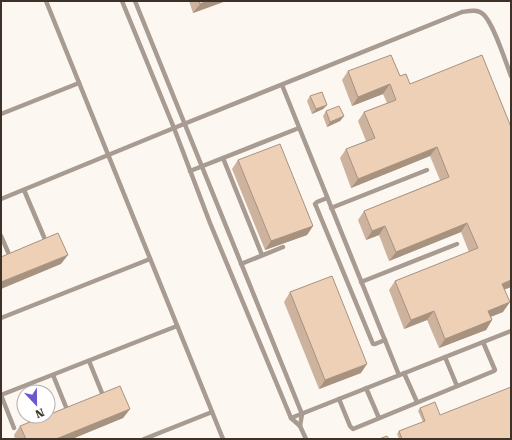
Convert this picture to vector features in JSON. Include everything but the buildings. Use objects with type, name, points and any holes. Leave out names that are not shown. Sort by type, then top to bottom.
[{"type":"lane","points":[[46,1],[223,439]]},
{"type":"lane","points":[[122,1],[174,128],[210,223],[291,418],[300,426],[306,439]]},
{"type":"lane","points":[[135,1],[302,414],[300,426]]},
{"type":"lane","points":[[1,199],[185,123],[462,12],[472,10],[483,14],[490,24],[511,76]]},
{"type":"lane","points":[[1,114],[79,83]]},
{"type":"lane","points":[[282,85],[399,375]]},
{"type":"lane","points":[[190,171],[299,128]]},
{"type":"lane","points":[[223,158],[262,255]]},
{"type":"lane","points":[[331,208],[427,170]]},
{"type":"lane","points":[[24,190],[44,237]]},
{"type":"lane","points":[[327,198],[316,203],[319,213],[372,342],[374,344],[385,340]]},
{"type":"lane","points":[[1,236],[8,252]]},
{"type":"lane","points":[[361,282],[457,244]]},
{"type":"lane","points":[[241,264],[283,247]]},
{"type":"lane","points":[[1,318],[150,259]]},
{"type":"lane","points":[[14,428],[1,395],[177,326]]},
{"type":"lane","points":[[291,418],[511,331]]},
{"type":"lane","points":[[339,399],[351,429],[353,429],[494,371],[495,370],[483,342]]},
{"type":"lane","points":[[445,357],[457,386]]},
{"type":"lane","points":[[89,361],[102,393]]},
{"type":"lane","points":[[404,373],[417,402]]},
{"type":"lane","points":[[53,375],[66,407]]},
{"type":"lane","points":[[366,388],[379,418]]},
{"type":"lane","points":[[144,439],[212,412]]}]
